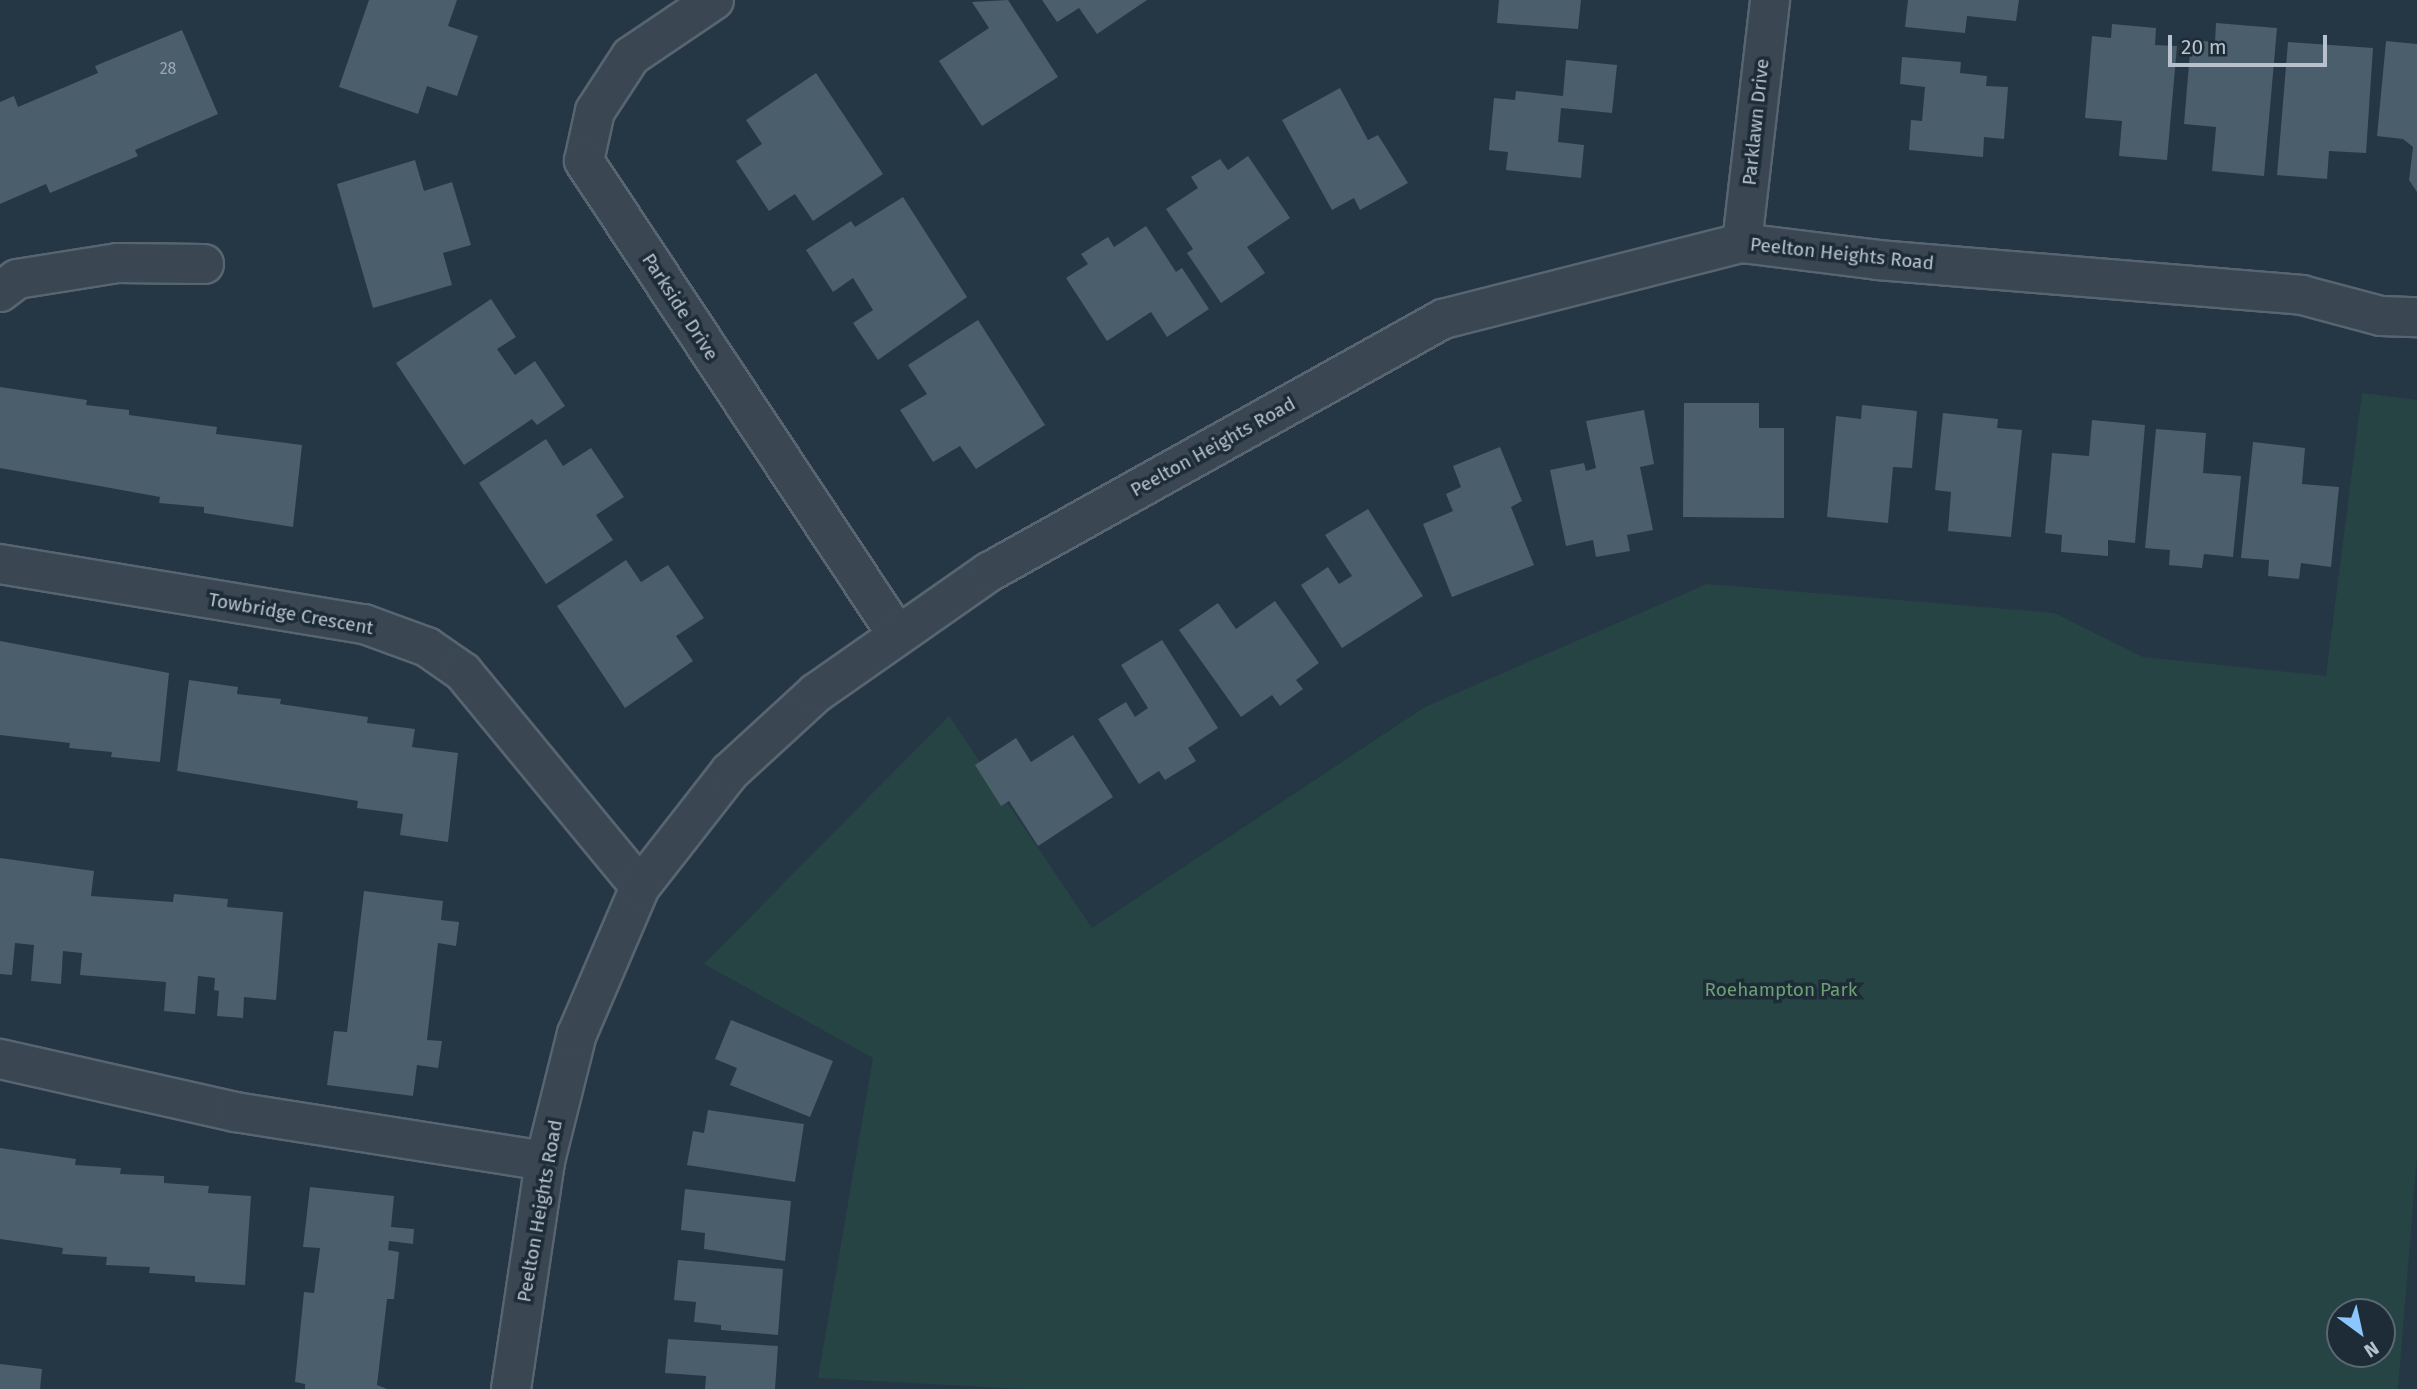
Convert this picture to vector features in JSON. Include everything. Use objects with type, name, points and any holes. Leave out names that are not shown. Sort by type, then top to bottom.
[{"type":"street","name":"Parkside Drive","points":[[714,0],[631,56],[595,111],[584,161],[896,633]]},
{"type":"street","name":"Parklawn Drive","points":[[1742,243],[1770,0]]},
{"type":"street","name":"Peelton Heights Road","points":[[511,1389],[545,1161],[576,1034],[640,887],[730,772],[816,693],[896,633],[989,572],[1443,319],[1742,243],[1878,260],[2302,295],[2381,316],[2417,317]]},
{"type":"street","points":[[0,292],[17,279],[118,263],[204,264]]},
{"type":"street","name":"Towbridge Crescent","points":[[0,564],[364,624],[427,647],[463,672],[640,887]]},
{"type":"street","points":[[0,1059],[235,1112],[545,1161]]},
{"type":"green space","name":"Roehampton Park","points":[[2362,393],[2417,400],[2417,1156],[2398,1389],[1024,1389],[818,1378],[873,1058],[704,964],[949,716],[1092,928],[1425,707],[1707,584],[2054,613],[2143,657],[2326,676]]},
{"type":"building","points":[[369,0],[457,0],[448,26],[478,36],[457,96],[427,86],[418,114],[339,87]]},
{"type":"building","points":[[1008,0],[1058,77],[982,126],[939,61],[989,28],[972,2]]},
{"type":"building","points":[[1042,0],[1147,0],[1097,34],[1079,8],[1057,22]]},
{"type":"building","points":[[1499,0],[1581,0],[1578,29],[1497,23]]},
{"type":"building","points":[[1908,0],[2019,0],[2016,21],[1967,16],[1965,33],[1905,27]]},
{"type":"building","points":[[2216,23],[2277,28],[2264,176],[2212,171],[2216,127],[2184,124],[2191,40],[2215,42]]},
{"type":"building","points":[[2112,24],[2156,28],[2155,45],[2177,46],[2167,160],[2119,156],[2122,121],[2085,118],[2092,36],[2111,38]]},
{"type":"building","points":[[182,30],[218,114],[135,150],[138,156],[50,193],[46,184],[0,204],[0,102],[14,96],[18,107],[98,73],[95,66]]},
{"type":"building","points":[[2386,41],[2417,44],[2417,192],[2409,180],[2413,147],[2403,139],[2377,136]]},
{"type":"building","points":[[2288,42],[2373,48],[2366,153],[2329,151],[2327,179],[2277,175]]},
{"type":"building","points":[[1902,57],[1961,62],[1960,73],[1987,76],[1986,86],[2008,87],[2004,139],[1984,137],[1983,157],[1909,150],[1911,120],[1922,121],[1925,87],[1900,84]]},
{"type":"building","points":[[1566,60],[1617,65],[1612,113],[1561,108],[1558,142],[1584,145],[1581,178],[1506,170],[1508,152],[1489,150],[1494,98],[1515,100],[1516,91],[1563,96]]},
{"type":"building","points":[[816,73],[883,174],[813,221],[795,194],[769,211],[736,161],[762,144],[746,120]]},
{"type":"building","points":[[1340,88],[1368,140],[1378,135],[1408,183],[1360,210],[1354,198],[1332,210],[1282,120]]},
{"type":"building","points":[[1248,156],[1290,218],[1247,247],[1265,273],[1221,303],[1187,253],[1193,249],[1166,209],[1198,188],[1191,177],[1220,159],[1228,170]]},
{"type":"building","points":[[415,160],[424,191],[452,182],[471,245],[443,253],[452,285],[373,308],[337,184]]},
{"type":"building","points":[[903,197],[967,297],[878,360],[853,323],[873,310],[853,278],[833,292],[806,250],[851,221],[855,227]]},
{"type":"building","points":[[1146,226],[1176,272],[1182,268],[1209,309],[1167,337],[1151,312],[1107,341],[1066,278],[1088,264],[1081,254],[1108,237],[1114,247]]},
{"type":"building","points":[[491,299],[516,337],[497,349],[515,375],[535,361],[565,406],[537,425],[532,419],[464,465],[396,363]]},
{"type":"building","points":[[978,320],[1045,425],[976,469],[960,446],[933,462],[900,410],[927,394],[908,365]]},
{"type":"building","points":[[0,387],[87,400],[86,405],[129,410],[129,415],[217,427],[216,434],[302,445],[293,527],[204,513],[204,507],[159,503],[160,497],[0,468]]},
{"type":"building","points":[[1684,403],[1759,403],[1759,428],[1784,428],[1784,518],[1683,517]]},
{"type":"building","points":[[1862,405],[1917,411],[1912,468],[1893,467],[1888,523],[1827,517],[1836,416],[1861,419]]},
{"type":"building","points":[[1644,410],[1654,464],[1640,467],[1653,530],[1627,535],[1630,551],[1596,557],[1593,540],[1566,546],[1550,470],[1584,463],[1586,471],[1596,468],[1586,421]]},
{"type":"building","points":[[1943,413],[1998,419],[1997,428],[2022,430],[2011,537],[1948,531],[1951,492],[1935,490]]},
{"type":"building","points":[[2092,420],[2145,425],[2135,543],[2108,540],[2108,556],[2061,552],[2062,535],[2045,533],[2052,453],[2089,456]]},
{"type":"building","points":[[2156,429],[2206,433],[2203,473],[2241,476],[2233,557],[2204,554],[2202,568],[2169,565],[2170,550],[2145,548]]},
{"type":"building","points":[[546,439],[563,466],[591,448],[624,497],[596,515],[613,540],[546,584],[479,483]]},
{"type":"building","points":[[2253,442],[2305,448],[2302,484],[2339,487],[2331,567],[2301,563],[2299,579],[2268,576],[2269,560],[2241,558]]},
{"type":"building","points":[[1500,447],[1522,501],[1511,507],[1534,565],[1452,597],[1423,524],[1453,511],[1446,494],[1461,487],[1453,466]]},
{"type":"building","points":[[1368,509],[1423,596],[1342,648],[1301,585],[1328,567],[1339,584],[1352,576],[1325,535]]},
{"type":"building","points":[[626,560],[641,582],[668,565],[704,618],[676,636],[693,661],[625,708],[557,606]]},
{"type":"building","points":[[1275,601],[1319,663],[1296,680],[1303,689],[1280,706],[1272,695],[1241,717],[1179,630],[1218,603],[1236,629]]},
{"type":"building","points":[[1162,640],[1218,728],[1188,748],[1196,761],[1165,780],[1159,771],[1139,784],[1098,719],[1126,702],[1135,717],[1148,708],[1121,665]]},
{"type":"building","points":[[0,641],[169,673],[160,762],[111,757],[112,752],[69,748],[70,743],[0,735]]},
{"type":"building","points":[[189,680],[238,687],[237,694],[281,699],[280,704],[368,717],[367,723],[415,729],[412,747],[458,753],[448,842],[400,835],[403,814],[357,808],[358,801],[177,771]]},
{"type":"building","points":[[1073,735],[1113,797],[1038,846],[1009,801],[1001,806],[975,765],[1016,738],[1031,762]]},
{"type":"building","points":[[0,858],[94,871],[91,896],[173,902],[174,894],[228,899],[227,907],[283,912],[276,1000],[244,997],[243,1018],[217,1016],[219,991],[214,990],[215,978],[198,976],[195,1014],[164,1011],[166,982],[80,975],[82,953],[63,951],[61,984],[31,981],[34,945],[15,943],[12,975],[0,974]]},
{"type":"building","points":[[364,891],[443,901],[441,920],[459,922],[456,946],[438,943],[427,1040],[442,1041],[438,1068],[417,1065],[413,1096],[327,1085],[334,1031],[347,1032]]},
{"type":"building","points":[[731,1020],[833,1061],[810,1117],[730,1085],[737,1068],[715,1059]]},
{"type":"building","points":[[708,1110],[804,1124],[795,1182],[687,1165],[693,1131],[704,1133]]},
{"type":"building","points":[[0,1148],[76,1159],[75,1165],[121,1168],[120,1174],[164,1176],[164,1183],[209,1186],[208,1193],[251,1196],[245,1285],[195,1282],[195,1276],[149,1273],[150,1267],[106,1265],[107,1257],[62,1254],[63,1248],[0,1239]]},
{"type":"building","points":[[310,1187],[394,1196],[391,1227],[414,1229],[413,1244],[389,1241],[388,1250],[399,1252],[394,1299],[387,1299],[377,1385],[387,1389],[305,1389],[305,1384],[295,1382],[304,1292],[314,1293],[320,1248],[303,1247]]},
{"type":"building","points":[[685,1189],[791,1201],[785,1261],[704,1249],[705,1233],[681,1230]]},
{"type":"building","points":[[678,1260],[783,1269],[778,1335],[721,1330],[721,1325],[694,1322],[696,1302],[674,1300]]},
{"type":"building","points":[[668,1339],[778,1346],[775,1389],[705,1389],[706,1376],[665,1373]]},
{"type":"building","points":[[0,1364],[42,1369],[40,1389],[0,1389]]}]
